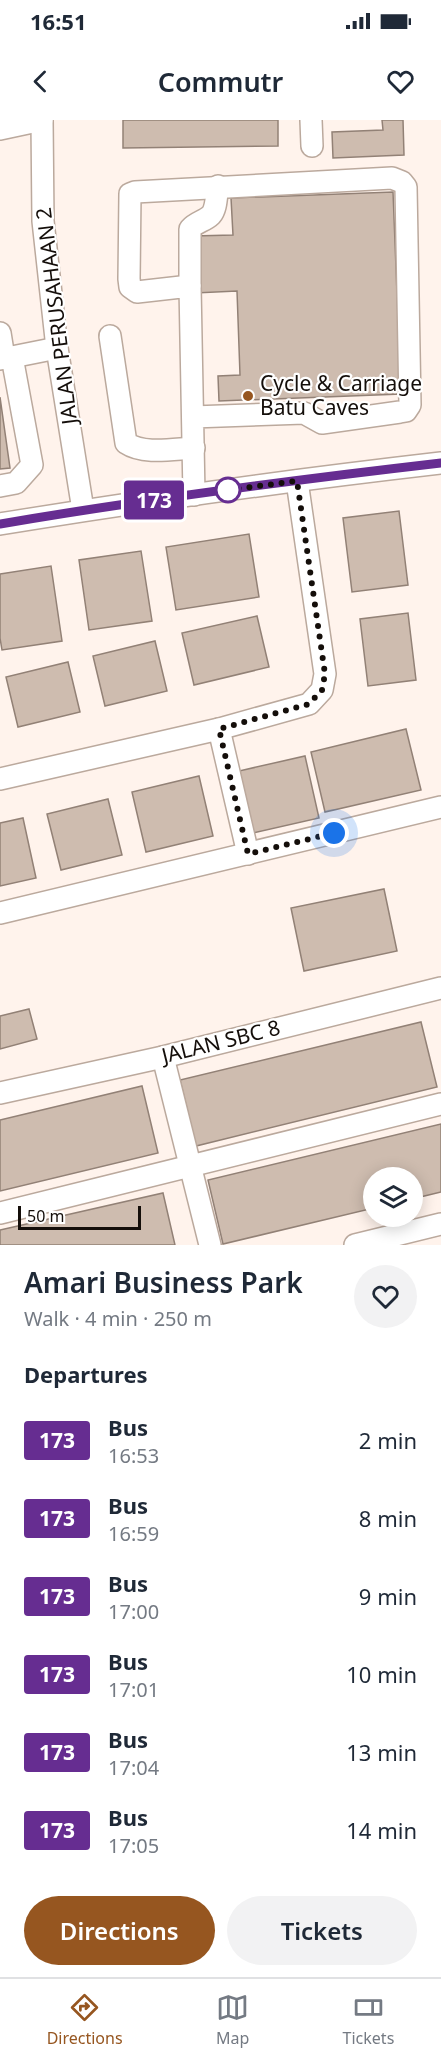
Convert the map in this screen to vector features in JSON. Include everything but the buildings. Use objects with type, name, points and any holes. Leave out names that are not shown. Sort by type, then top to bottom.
[{"type":"street","points":[[0,129],[42,120]]},
{"type":"street","name":"JALAN PERUSAHAAN 2","points":[[42,120],[43,221],[57,348],[83,510]]},
{"type":"street","points":[[311,120],[312,146]]},
{"type":"street","points":[[190,286],[137,292],[130,287],[130,194],[218,186],[392,178],[402,182],[406,187],[410,405],[406,411],[322,423],[304,412],[193,417]]},
{"type":"street","points":[[194,495],[190,229],[211,215],[215,207],[218,186]]},
{"type":"street","points":[[0,333],[33,465],[16,483],[0,486]]},
{"type":"street","points":[[110,336],[126,443],[132,448],[143,450],[194,448]]},
{"type":"street","points":[[6,358],[57,348]]},
{"type":"street","points":[[0,524],[83,510],[441,463]]},
{"type":"street","points":[[0,779],[219,729],[309,704],[322,690],[325,674],[297,481]]},
{"type":"street","points":[[219,729],[248,854]]},
{"type":"street","points":[[0,913],[441,807]]},
{"type":"street","name":"JALAN SBC 8","points":[[0,1093],[440,991]]},
{"type":"street","points":[[163,1057],[210,1245]]},
{"type":"street","points":[[0,1213],[441,1104]]},
{"type":"street","points":[[355,1245],[441,1224]]},
{"type":"bus line","name":"173","points":[[0,524],[83,510],[441,463]]},
{"type":"place","name":"Cycle & Carriage Batu Caves","points":[[248,396]]},
{"type":"route","points":[[228,490],[297,481],[325,674],[322,690],[309,704],[219,729],[248,854],[334,833]]}]
